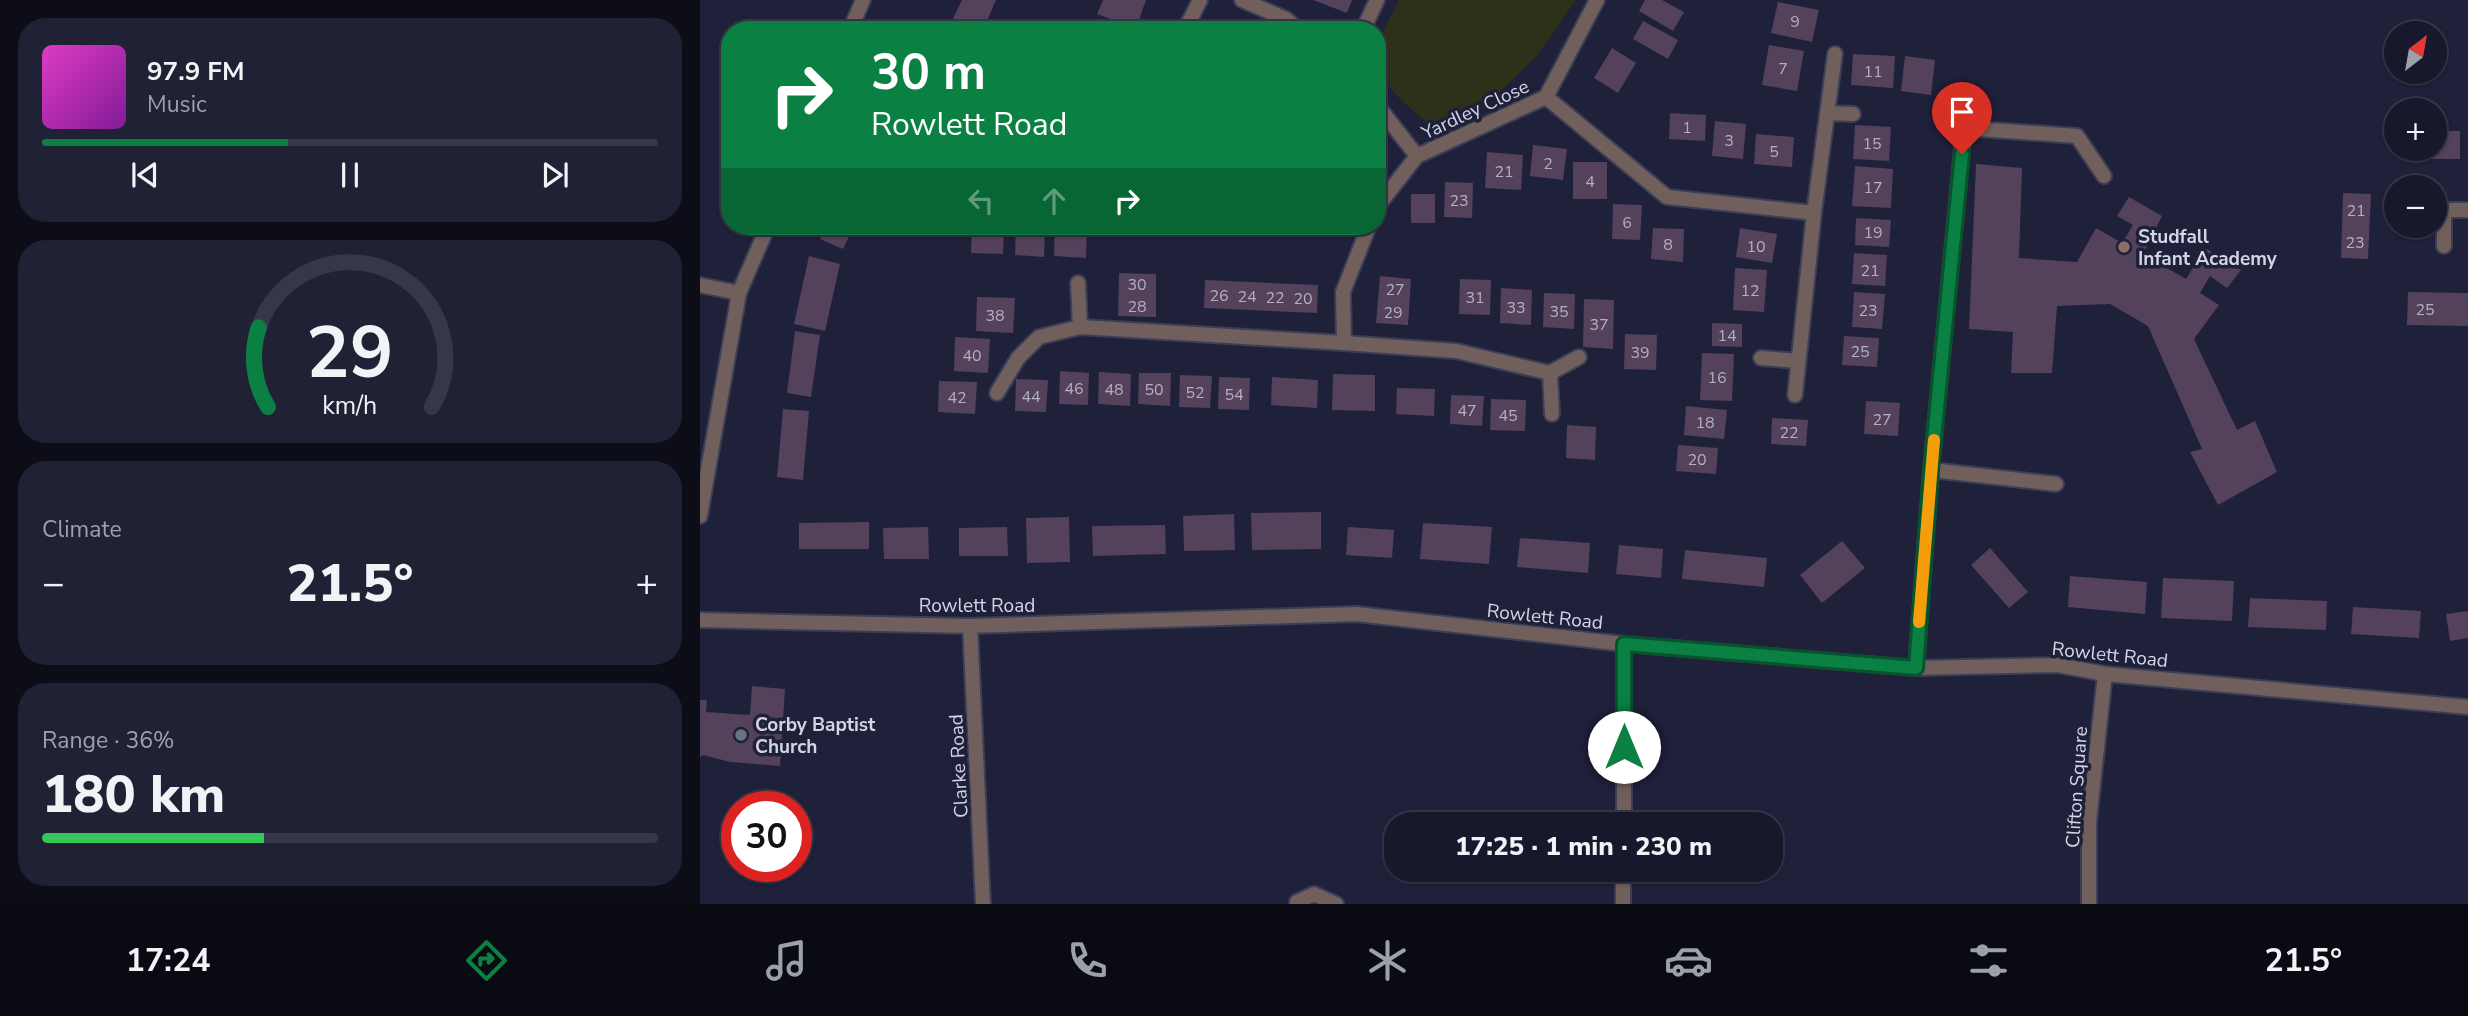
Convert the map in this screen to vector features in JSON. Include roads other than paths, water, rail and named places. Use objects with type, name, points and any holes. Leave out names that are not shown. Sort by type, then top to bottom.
[{"type":"street","points":[[854,21],[862,0]]},
{"type":"street","points":[[1190,21],[1200,0]]},
{"type":"street","points":[[1242,0],[1288,21]]},
{"type":"street","points":[[1367,21],[1377,0]]},
{"type":"street","name":"Yardley Close","points":[[1386,196],[1417,156],[1546,97],[1597,0]]},
{"type":"street","points":[[1795,395],[1814,213],[1835,54]]},
{"type":"street","points":[[1546,97],[1667,197],[1814,213]]},
{"type":"street","points":[[1827,113],[1853,114]]},
{"type":"street","points":[[1386,116],[1417,156]]},
{"type":"street","points":[[1916,668],[1931,470],[1964,128],[2077,136],[2104,176]]},
{"type":"street","points":[[2447,210],[2468,210]]},
{"type":"street","points":[[700,516],[739,293],[764,235]]},
{"type":"street","points":[[1344,343],[1343,292],[1365,235]]},
{"type":"street","points":[[2443,238],[2444,246]]},
{"type":"street","points":[[1078,283],[1080,327]]},
{"type":"street","points":[[700,285],[739,293]]},
{"type":"street","points":[[996,393],[1018,358],[1039,337],[1080,327],[1456,351],[1550,373],[1579,357]]},
{"type":"street","points":[[1761,358],[1798,361]]},
{"type":"street","points":[[1550,373],[1552,414]]},
{"type":"street","points":[[1931,470],[2056,484]]},
{"type":"street","name":"Rowlett Road","points":[[700,620],[970,626],[1356,614],[1624,644],[1916,668],[2058,665],[2105,674],[2468,707]]},
{"type":"street","name":"Clarke Road","points":[[970,626],[983,904]]},
{"type":"street","points":[[1623,812],[1624,644]]},
{"type":"street","name":"Clifton Square","points":[[2090,904],[2090,822],[2105,674]]},
{"type":"street","points":[[1623,882],[1623,904]]},
{"type":"street","points":[[1297,904],[1314,894],[1336,904]]},
{"type":"place","name":"Studfall Infant Academy","points":[[2124,247]]},
{"type":"place","name":"Corby Baptist Church","points":[[741,735]]}]
